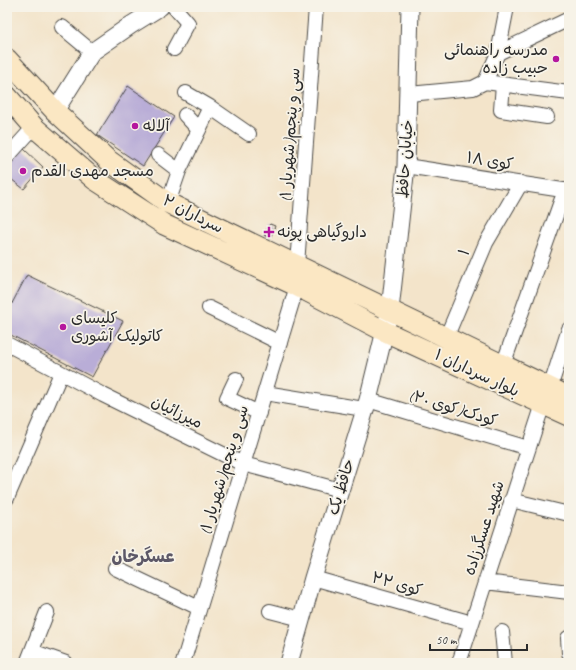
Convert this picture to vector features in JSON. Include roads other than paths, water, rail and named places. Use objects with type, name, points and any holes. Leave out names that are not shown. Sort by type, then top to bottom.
[{"type":"main road","name":"سرداران ۲","points":[[7,60],[55,111],[108,160],[168,202],[390,310]]},
{"type":"main road","name":"سرداران ۲","points":[[7,96],[34,127],[94,179],[165,225],[297,286],[384,331]]},
{"type":"main road","points":[[34,127],[55,111]]},
{"type":"main road","name":"بلوار سرداران ۱","points":[[390,310],[502,365],[546,396],[569,416]]},
{"type":"main road","name":"بلوار سرداران ۱","points":[[384,331],[546,396],[569,397]]},
{"type":"street","points":[[55,111],[92,52],[160,7]]},
{"type":"street","points":[[174,7],[188,23],[174,49]]},
{"type":"street","name":"سی و پنجم(شهریار ۱)","points":[[183,663],[297,286],[297,265],[316,7]]},
{"type":"street","name":"خیابان حافظ","points":[[390,310],[406,166],[410,7]]},
{"type":"street","points":[[485,82],[498,53],[507,7]]},
{"type":"street","points":[[498,53],[569,19]]},
{"type":"street","points":[[62,27],[92,52]]},
{"type":"street","points":[[409,94],[474,88],[485,82],[569,94]]},
{"type":"street","points":[[503,84],[501,110],[547,117]]},
{"type":"street","points":[[186,93],[210,107],[249,134]]},
{"type":"street","points":[[168,202],[179,170],[210,107]]},
{"type":"street","points":[[185,115],[199,130]]},
{"type":"street","points":[[7,157],[34,127]]},
{"type":"street","points":[[158,155],[179,170]]},
{"type":"street","name":"کوی ۱۸","points":[[406,166],[567,190]]},
{"type":"street","name":"۱","points":[[446,338],[486,243],[520,183]]},
{"type":"street","points":[[502,365],[567,190]]},
{"type":"street","points":[[209,308],[280,343]]},
{"type":"street","name":"حافظ یک","points":[[289,663],[301,618],[366,405],[390,310]]},
{"type":"street","name":"شهید عسگرزاده","points":[[459,663],[528,448],[569,329]]},
{"type":"street","name":"میرزائیان","points":[[7,344],[61,373],[243,464],[340,490]]},
{"type":"street","points":[[7,498],[61,373]]},
{"type":"street","points":[[236,379],[227,398],[258,413]]},
{"type":"street","name":"کودک(کوی ۲۰)","points":[[265,393],[366,405],[528,448]]},
{"type":"street","points":[[511,500],[569,514]]},
{"type":"street","points":[[115,568],[199,608]]},
{"type":"street","name":"کوی ۲۲","points":[[313,578],[472,623]]},
{"type":"street","points":[[485,582],[569,592]]},
{"type":"street","points":[[270,611],[301,618]]},
{"type":"street","points":[[47,612],[30,657],[66,663]]},
{"type":"street","points":[[502,632],[505,663]]},
{"type":"street","points":[[568,638],[569,653]]},
{"type":"place","name":"مدرسه راهنمائی حبیب زاده","points":[[556,59]]},
{"type":"place","name":"آلاله","points":[[135,126]]},
{"type":"place","name":"مسجد مهدی القدم","points":[[23,171]]},
{"type":"place","name":"داروگیاهی پونه","points":[[269,232]]},
{"type":"place","name":"کلیسای کاتولیک آشوری","points":[[63,327]]},
{"type":"district","name":"عسگرخان","points":[[143,556]]}]
